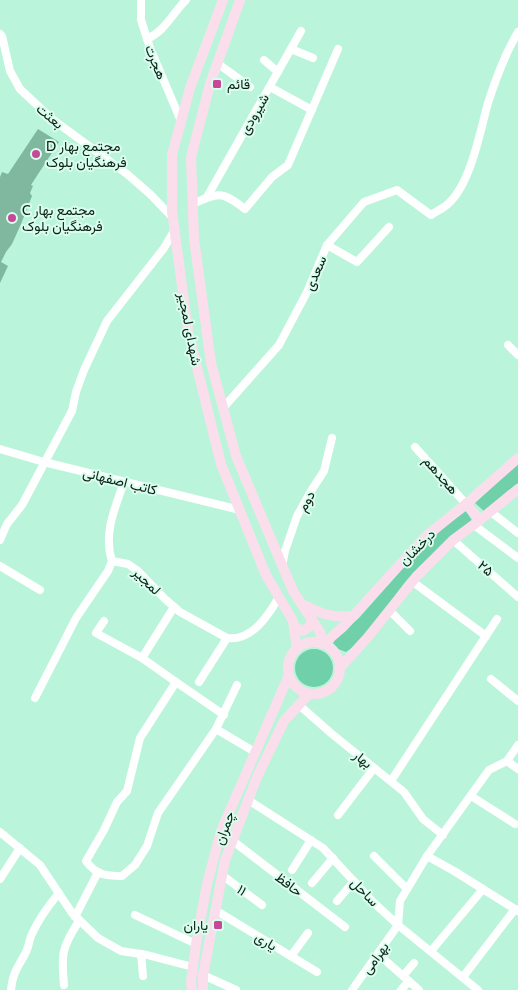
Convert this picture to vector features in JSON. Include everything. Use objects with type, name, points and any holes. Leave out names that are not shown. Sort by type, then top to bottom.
[{"type":"main road","name":"شهدای لمجیر","points":[[222,0],[190,88],[172,155],[174,231],[188,331],[221,464],[266,575],[293,621],[297,649]]},
{"type":"main road","name":"شهدای لمجیر","points":[[240,0],[210,84],[190,157],[194,239],[211,363],[236,456],[293,591],[320,632],[323,644]]},
{"type":"main road","points":[[218,11],[227,18],[234,16]]},
{"type":"main road","points":[[210,32],[221,33],[226,37]]},
{"type":"main road","name":"درخشان","points":[[323,644],[353,616],[425,537],[518,458]]},
{"type":"main road","name":"درخشان","points":[[340,669],[368,638],[413,582],[453,540],[518,489]]},
{"type":"main road","points":[[466,504],[477,523]]},
{"type":"main road","points":[[301,604],[323,615],[337,618],[353,616]]},
{"type":"main road","points":[[294,626],[303,631],[310,626],[312,620]]},
{"type":"main road","points":[[309,643],[323,644],[335,654],[339,661],[340,669],[338,678],[326,691],[318,694],[309,694],[296,688],[289,675],[289,661],[297,649],[309,643]]},
{"type":"main road","name":"چمران","points":[[192,990],[196,944],[207,884],[221,831],[289,675]]},
{"type":"main road","name":"چمران","points":[[203,990],[203,975],[225,860],[248,800],[284,720],[309,694]]},
{"type":"street","name":"هجرت","points":[[141,0],[140,20],[181,121]]},
{"type":"street","points":[[147,39],[164,28],[186,0]]},
{"type":"street","name":"شیرودی","points":[[207,197],[301,31]]},
{"type":"street","name":"سعدی","points":[[223,408],[279,345],[307,292],[326,245],[364,202],[397,190],[431,215],[446,207],[462,185],[472,162],[488,103],[504,58],[518,32]]},
{"type":"street","name":"بعثت","points":[[0,34],[2,36],[3,53],[20,89],[52,119],[127,174],[173,218]]},
{"type":"street","points":[[291,49],[313,58]]},
{"type":"street","points":[[193,204],[213,194],[230,197],[245,209],[272,177],[288,166],[338,49]]},
{"type":"street","points":[[264,60],[278,72]]},
{"type":"street","points":[[217,63],[250,87]]},
{"type":"street","points":[[270,87],[312,110]]},
{"type":"street","points":[[326,245],[356,262],[389,227]]},
{"type":"street","points":[[0,540],[7,524],[22,505],[72,411],[84,370],[107,321],[164,248],[174,231]]},
{"type":"street","points":[[508,345],[518,355]]},
{"type":"street","name":"دوم","points":[[282,566],[284,551],[297,516],[324,471],[332,438]]},
{"type":"street","name":"هجدهم","points":[[416,447],[466,504]]},
{"type":"street","name":"کاتب اصفهانی","points":[[0,449],[44,462],[240,510]]},
{"type":"street","points":[[35,698],[76,618],[108,572],[112,561],[108,550],[108,536],[124,482]]},
{"type":"street","points":[[491,512],[518,533]]},
{"type":"street","points":[[477,523],[518,558]]},
{"type":"street","name":"۲۵","points":[[453,540],[518,597]]},
{"type":"street","name":"لمجیر","points":[[112,561],[128,564],[138,571],[180,612],[227,638]]},
{"type":"street","points":[[0,566],[40,590]]},
{"type":"street","points":[[413,582],[486,636]]},
{"type":"street","points":[[199,682],[227,638],[235,639],[245,636],[254,630],[269,613],[279,597]]},
{"type":"street","points":[[142,658],[174,607]]},
{"type":"street","points":[[390,611],[410,631]]},
{"type":"street","points":[[391,781],[497,619]]},
{"type":"street","points":[[104,622],[96,633],[142,658],[224,715]]},
{"type":"street","points":[[491,679],[518,700]]},
{"type":"street","points":[[176,682],[140,738],[127,791],[116,802],[104,830],[86,861],[91,868],[106,876],[122,876],[135,864],[147,846],[158,813],[216,729],[237,685]]},
{"type":"street","name":"بهار","points":[[299,705],[404,792],[423,819],[443,835]]},
{"type":"street","points":[[216,729],[255,752]]},
{"type":"street","points":[[398,925],[400,901],[427,856],[489,770],[507,761],[518,746]]},
{"type":"street","points":[[507,761],[518,769]]},
{"type":"street","points":[[338,815],[374,768]]},
{"type":"street","points":[[471,796],[515,824]]},
{"type":"street","name":"ساحل","points":[[248,800],[323,848],[373,902],[398,925],[478,990]]},
{"type":"street","points":[[0,832],[40,865],[77,919],[98,938],[121,951],[193,967]]},
{"type":"street","points":[[292,870],[311,840]]},
{"type":"street","name":"حافظ","points":[[233,841],[346,926]]},
{"type":"street","points":[[0,879],[20,848]]},
{"type":"street","points":[[374,856],[407,889]]},
{"type":"street","points":[[427,856],[517,910],[462,977]]},
{"type":"street","points":[[312,883],[333,858]]},
{"type":"street","points":[[64,985],[63,948],[98,872]]},
{"type":"street","name":"۱۱","points":[[222,875],[262,905]]},
{"type":"street","points":[[337,901],[354,881]]},
{"type":"street","points":[[431,951],[483,889]]},
{"type":"street","points":[[11,990],[12,977],[17,965],[26,954],[32,935],[46,910],[59,893]]},
{"type":"street","name":"یاری","points":[[216,910],[317,972]]},
{"type":"street","points":[[135,915],[196,944]]},
{"type":"street","name":"بهرامی","points":[[352,990],[398,925]]},
{"type":"street","points":[[291,956],[308,933]]},
{"type":"street","points":[[141,954],[143,976]]},
{"type":"street","points":[[378,954],[419,990]]},
{"type":"street","points":[[401,990],[414,964]]},
{"type":"street","points":[[203,975],[236,990]]},
{"type":"green space","points":[[518,463],[518,483],[485,512],[475,503]]},
{"type":"green space","points":[[466,511],[473,522],[413,573],[364,637],[346,652],[338,649],[333,643],[337,637],[359,618],[421,548],[441,529]]},
{"type":"green space","points":[[314,649],[328,654],[333,668],[328,682],[314,687],[300,682],[295,668],[300,654]]},
{"type":"building","points":[[38,129],[59,142],[31,185],[33,186],[30,193],[32,196],[12,244],[1,262],[8,266],[0,283],[0,177],[2,172],[8,174]]},
{"type":"place","name":"قائم","points":[[217,84]]},
{"type":"place","name":"D مجتمع بهار فرهنگیان بلوک","points":[[36,154]]},
{"type":"place","name":"C مجتمع بهار فرهنگیان بلوک","points":[[12,218]]},
{"type":"place","name":"یاران","points":[[218,925]]}]
